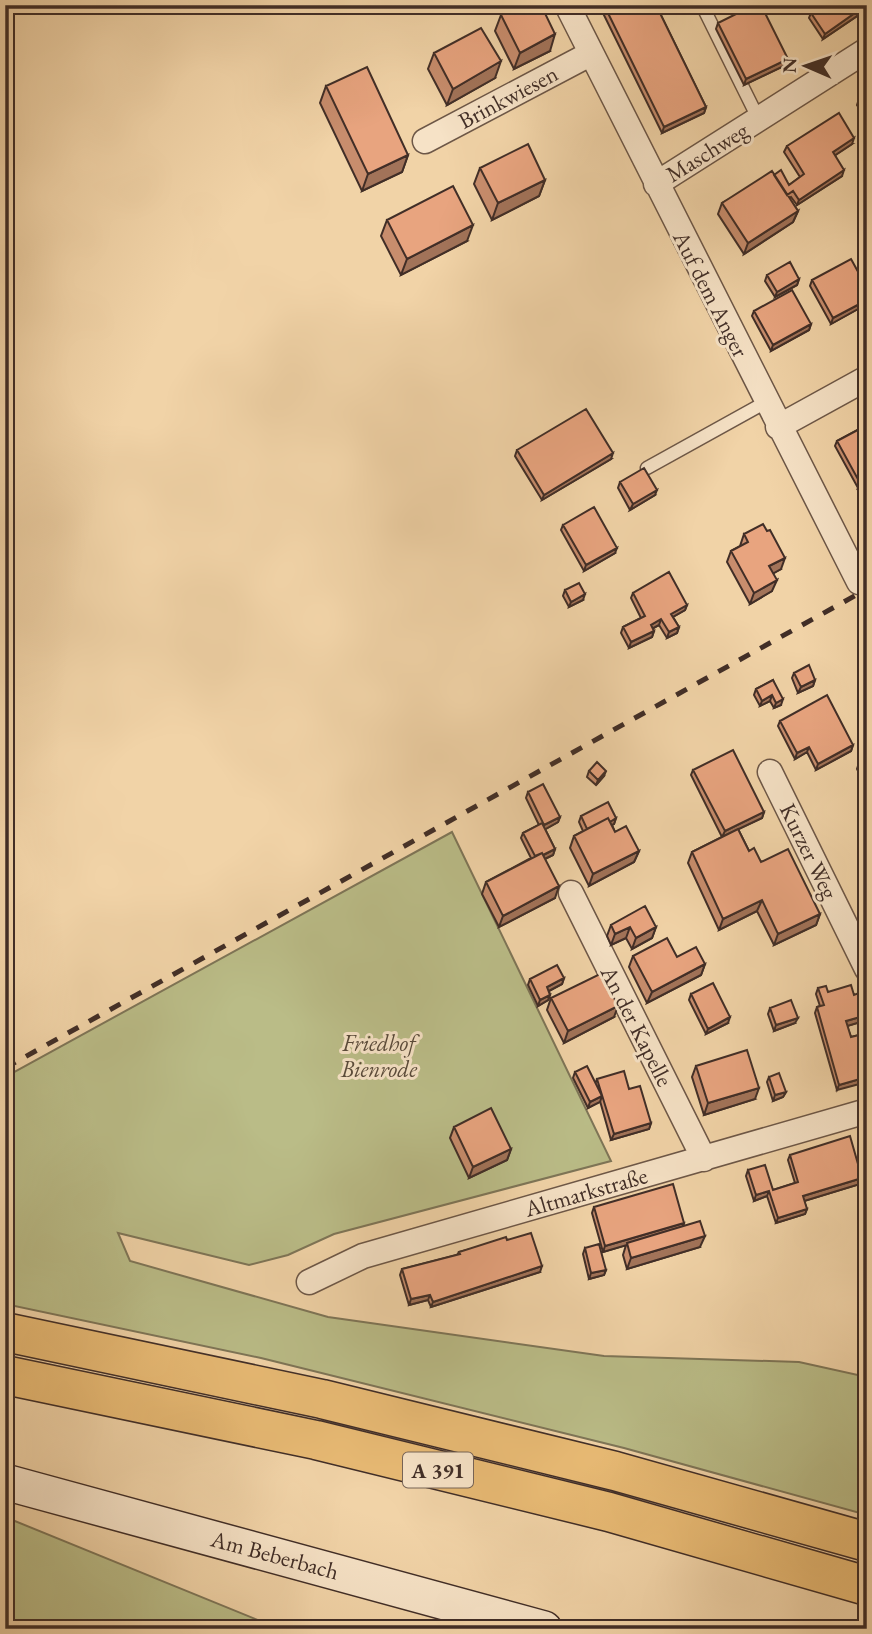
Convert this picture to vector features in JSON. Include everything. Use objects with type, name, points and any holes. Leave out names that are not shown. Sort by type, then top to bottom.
[{"type":"highway","name":"A 391","points":[[5,1332],[322,1399],[615,1471],[867,1542]]},
{"type":"highway","name":"A 391","points":[[5,1375],[330,1444],[609,1512],[867,1586]]},
{"type":"main road","name":"Am Beberbach","points":[[5,1482],[544,1629]]},
{"type":"street","name":"Auf dem Anger","points":[[567,5],[778,427],[859,582]]},
{"type":"street","name":"Maschweg","points":[[656,184],[867,50]]},
{"type":"street","name":"Brinkwiesen","points":[[425,141],[590,54]]},
{"type":"street","points":[[778,427],[867,378]]},
{"type":"street","name":"Kurzer Weg","points":[[770,772],[867,969]]},
{"type":"street","name":"An der Kapelle","points":[[571,893],[704,1158]]},
{"type":"street","name":"Altmarkstraße","points":[[309,1282],[363,1256],[867,1111]]},
{"type":"lane","name":"Maschweg","points":[[702,5],[759,120]]},
{"type":"lane","points":[[647,468],[766,402]]},
{"type":"green space","name":"Friedhof Bienrode","points":[[452,832],[611,1161],[334,1234],[288,1255],[249,1265],[118,1233],[130,1261],[328,1317],[604,1356],[799,1362],[867,1377],[867,1515],[624,1448],[261,1358],[5,1304],[5,1077]]},
{"type":"green space","points":[[5,1517],[270,1625],[283,1629],[5,1629]]},
{"type":"building","points":[[520,5],[541,5],[555,34],[520,53],[501,15]]},
{"type":"building","points":[[604,5],[656,5],[706,107],[664,127]]},
{"type":"building","points":[[754,5],[761,5],[788,59],[746,79],[718,23]]},
{"type":"building","points":[[821,5],[855,5],[859,10],[825,34],[811,13]]},
{"type":"building","points":[[481,28],[501,61],[453,89],[434,53]]},
{"type":"building","points":[[367,67],[408,155],[368,174],[326,86]]},
{"type":"building","points":[[867,95],[867,111],[859,99]]},
{"type":"building","points":[[839,113],[854,138],[833,152],[844,170],[799,200],[793,191],[787,195],[774,175],[781,170],[789,185],[804,174],[787,146]]},
{"type":"building","points":[[528,144],[545,180],[498,203],[480,168]]},
{"type":"building","points":[[772,171],[798,211],[748,243],[722,203]]},
{"type":"building","points":[[453,186],[473,225],[407,259],[387,220]]},
{"type":"building","points":[[851,259],[867,288],[867,300],[833,318],[812,280]]},
{"type":"building","points":[[790,262],[799,279],[777,292],[767,275]]},
{"type":"building","points":[[792,290],[811,324],[773,345],[754,311]]},
{"type":"building","points":[[586,409],[613,453],[544,495],[517,450]]},
{"type":"building","points":[[867,425],[867,479],[860,483],[837,441]]},
{"type":"building","points":[[644,468],[657,490],[633,504],[620,482]]},
{"type":"building","points":[[594,507],[617,548],[586,565],[563,525]]},
{"type":"building","points":[[763,524],[767,531],[770,530],[785,558],[769,566],[777,580],[754,593],[731,551],[748,542],[744,534]]},
{"type":"building","points":[[669,572],[687,605],[671,614],[679,627],[669,632],[661,619],[651,625],[654,631],[631,642],[623,627],[645,616],[633,593]]},
{"type":"building","points":[[579,583],[585,594],[571,602],[565,590]]},
{"type":"building","points":[[809,665],[815,680],[801,687],[794,673]]},
{"type":"building","points":[[773,680],[783,699],[776,703],[772,695],[762,701],[756,689]]},
{"type":"building","points":[[827,695],[853,745],[818,764],[809,747],[797,753],[780,721]]},
{"type":"building","points":[[733,750],[764,812],[725,831],[693,770]]},
{"type":"building","points":[[867,760],[867,779],[859,763]]},
{"type":"building","points":[[597,762],[606,771],[598,780],[589,771]]},
{"type":"building","points":[[543,784],[560,817],[544,825],[528,792]]},
{"type":"building","points":[[608,802],[616,818],[610,822],[608,818],[587,829],[581,816]]},
{"type":"building","points":[[608,818],[615,832],[626,826],[639,851],[593,874],[574,836]]},
{"type":"building","points":[[542,823],[555,849],[535,856],[523,833]]},
{"type":"building","points":[[738,829],[749,851],[754,848],[761,862],[788,849],[820,914],[778,934],[762,900],[723,919],[692,852]]},
{"type":"building","points":[[542,853],[559,886],[503,916],[486,882]]},
{"type":"building","points":[[645,906],[656,927],[636,938],[630,927],[615,934],[611,925]]},
{"type":"building","points":[[667,938],[677,957],[696,947],[705,964],[652,992],[633,956]]},
{"type":"building","points":[[557,965],[564,978],[547,987],[550,995],[540,1000],[530,979]]},
{"type":"building","points":[[602,973],[618,1006],[568,1031],[551,998]]},
{"type":"building","points":[[713,983],[730,1017],[708,1029],[691,994]]},
{"type":"building","points":[[851,985],[854,995],[864,991],[867,1001],[867,1015],[846,1021],[851,1037],[867,1033],[867,1077],[839,1085],[817,1007],[824,1005],[818,988],[826,986],[828,992]]},
{"type":"building","points":[[791,1000],[798,1018],[776,1025],[770,1008]]},
{"type":"building","points":[[747,1050],[759,1088],[708,1103],[696,1066]]},
{"type":"building","points":[[587,1066],[602,1096],[590,1102],[575,1072]]},
{"type":"building","points":[[624,1071],[629,1089],[640,1086],[651,1123],[614,1134],[597,1079]]},
{"type":"building","points":[[779,1073],[786,1092],[775,1095],[769,1077]]},
{"type":"building","points":[[491,1108],[511,1149],[473,1167],[454,1127]]},
{"type":"building","points":[[850,1136],[862,1178],[803,1196],[807,1209],[778,1218],[769,1191],[756,1195],[748,1170],[765,1165],[773,1190],[798,1182],[790,1155]]},
{"type":"building","points":[[673,1184],[684,1223],[605,1246],[594,1207]]},
{"type":"building","points":[[700,1221],[705,1236],[631,1258],[627,1243]]},
{"type":"building","points":[[531,1233],[542,1266],[433,1302],[430,1295],[411,1299],[402,1269],[460,1254],[459,1252],[506,1237],[507,1240]]},
{"type":"building","points":[[599,1244],[606,1270],[591,1273],[585,1248]]},
{"type":"railway","points":[[5,1068],[867,589]]}]
